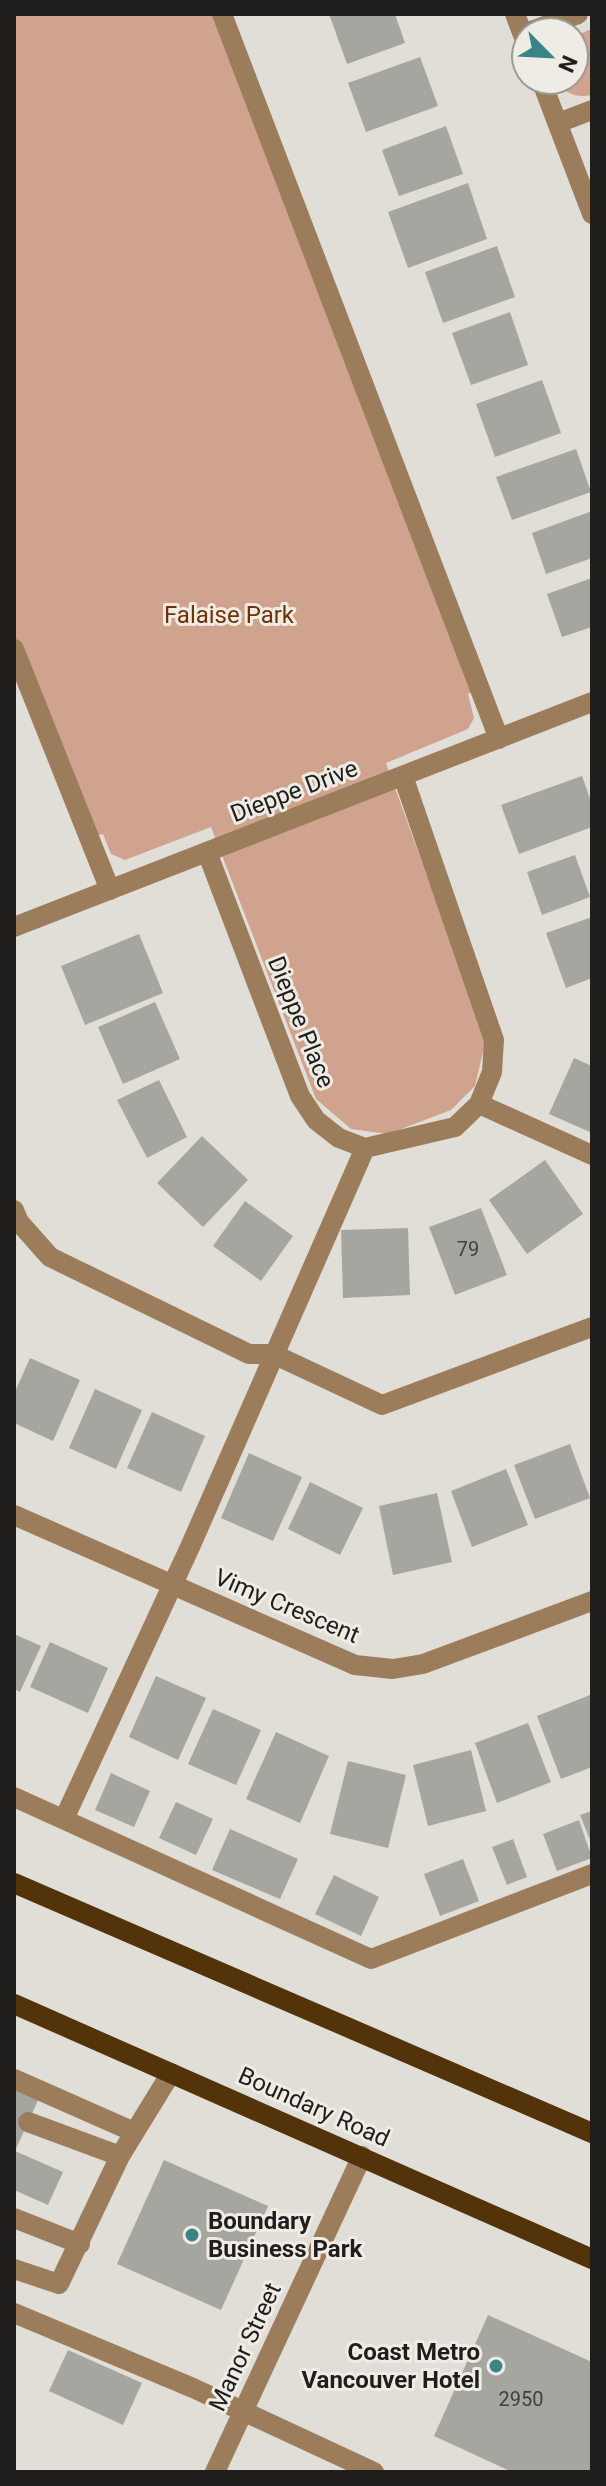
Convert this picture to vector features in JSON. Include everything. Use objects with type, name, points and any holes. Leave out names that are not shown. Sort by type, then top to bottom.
[{"type":"main road","points":[[14,1883],[592,2133]]},
{"type":"main road","name":"Boundary Road","points":[[14,2004],[592,2259]]},
{"type":"street","points":[[222,14],[499,739]]},
{"type":"street","points":[[547,96],[592,214]]},
{"type":"street","points":[[558,123],[592,110]]},
{"type":"street","points":[[14,649],[110,890]]},
{"type":"street","name":"Dieppe Drive","points":[[14,927],[592,702]]},
{"type":"street","points":[[64,1819],[172,1585],[365,1148],[455,1127],[479,1104],[492,1072],[494,1040],[403,776]]},
{"type":"street","name":"Dieppe Place","points":[[207,852],[300,1096],[316,1120],[339,1138],[365,1148]]},
{"type":"street","points":[[479,1104],[592,1155]]},
{"type":"street","points":[[14,1210],[19,1222],[50,1257],[249,1354],[273,1354],[382,1405],[592,1327]]},
{"type":"street","name":"Vimy Crescent","points":[[14,1515],[355,1665],[393,1669],[423,1664],[592,1601]]},
{"type":"street","points":[[14,1797],[371,1959],[592,1874]]},
{"type":"street","points":[[14,2269],[59,2284],[120,2156],[171,2073]]},
{"type":"street","points":[[14,2079],[134,2132]]},
{"type":"street","points":[[28,2122],[120,2156]]},
{"type":"street","name":"Manor Street","points":[[215,2472],[362,2156]]},
{"type":"street","points":[[14,2218],[80,2244]]},
{"type":"street","points":[[14,2313],[374,2472]]},
{"type":"green space","name":"Falaise Park","points":[[14,14],[222,14],[480,687],[468,694],[474,718],[468,729],[386,763],[486,1039],[475,1086],[451,1110],[388,1134],[351,1129],[316,1099],[211,827],[125,860],[111,854],[103,834],[91,837],[14,635]]},
{"type":"green space","points":[[592,29],[590,95],[590,30]]},
{"type":"building","points":[[329,14],[395,14],[405,43],[347,64]]},
{"type":"building","points":[[420,57],[438,106],[366,132],[348,83]]},
{"type":"building","points":[[446,126],[463,174],[399,196],[382,150]]},
{"type":"building","points":[[468,183],[487,239],[408,268],[388,212]]},
{"type":"building","points":[[497,246],[515,297],[443,323],[425,272]]},
{"type":"building","points":[[510,312],[528,365],[471,385],[452,333]]},
{"type":"building","points":[[542,380],[561,433],[495,457],[476,404]]},
{"type":"building","points":[[576,449],[591,492],[512,520],[496,477]]},
{"type":"building","points":[[592,511],[592,558],[546,574],[532,533]]},
{"type":"building","points":[[592,578],[592,627],[562,637],[547,594]]},
{"type":"building","points":[[582,776],[592,804],[592,827],[519,854],[501,805]]},
{"type":"building","points":[[575,855],[590,897],[542,915],[527,872]]},
{"type":"building","points":[[592,917],[592,978],[566,988],[546,933]]},
{"type":"building","points":[[139,934],[163,993],[85,1025],[61,966]]},
{"type":"building","points":[[155,1002],[180,1059],[123,1084],[98,1027]]},
{"type":"building","points":[[574,1058],[592,1066],[592,1133],[549,1114]]},
{"type":"building","points":[[159,1080],[187,1137],[147,1158],[117,1100]]},
{"type":"building","points":[[202,1136],[248,1180],[203,1227],[157,1183]]},
{"type":"building","points":[[545,1160],[583,1214],[527,1254],[489,1200]]},
{"type":"building","points":[[245,1201],[293,1236],[261,1281],[213,1246]]},
{"type":"building","points":[[481,1208],[507,1275],[455,1295],[429,1227]]},
{"type":"building","points":[[408,1228],[410,1295],[343,1298],[341,1230]]},
{"type":"building","points":[[30,1358],[80,1380],[53,1441],[14,1423],[14,1394]]},
{"type":"building","points":[[95,1389],[142,1410],[116,1469],[69,1448]]},
{"type":"building","points":[[152,1412],[205,1436],[181,1492],[127,1468]]},
{"type":"building","points":[[570,1444],[590,1498],[535,1519],[514,1465]]},
{"type":"building","points":[[249,1453],[302,1477],[273,1541],[221,1518]]},
{"type":"building","points":[[506,1469],[528,1525],[472,1547],[451,1491]]},
{"type":"building","points":[[310,1482],[363,1508],[340,1555],[288,1529]]},
{"type":"building","points":[[437,1493],[452,1562],[393,1575],[379,1506]]},
{"type":"building","points":[[14,1634],[41,1646],[20,1692],[14,1689]]},
{"type":"building","points":[[50,1642],[108,1668],[88,1713],[30,1687]]},
{"type":"building","points":[[156,1676],[206,1698],[178,1760],[129,1737]]},
{"type":"building","points":[[590,1695],[592,1767],[561,1779],[537,1716]]},
{"type":"building","points":[[213,1709],[261,1730],[236,1785],[188,1764]]},
{"type":"building","points":[[528,1723],[551,1782],[497,1803],[475,1743]]},
{"type":"building","points":[[276,1732],[329,1756],[300,1823],[246,1799]]},
{"type":"building","points":[[471,1750],[486,1811],[428,1826],[413,1765]]},
{"type":"building","points":[[348,1761],[406,1775],[388,1848],[330,1834]]},
{"type":"building","points":[[111,1773],[150,1791],[134,1827],[95,1810]]},
{"type":"building","points":[[176,1802],[213,1819],[196,1855],[159,1838]]},
{"type":"building","points":[[592,1811],[592,1845],[580,1815]]},
{"type":"building","points":[[579,1820],[592,1858],[557,1871],[543,1834]]},
{"type":"building","points":[[230,1829],[298,1859],[280,1899],[212,1870]]},
{"type":"building","points":[[513,1839],[527,1877],[507,1885],[492,1847]]},
{"type":"building","points":[[463,1859],[479,1901],[440,1916],[424,1874]]},
{"type":"building","points":[[334,1875],[379,1897],[361,1936],[315,1914]]},
{"type":"building","points":[[14,2084],[40,2096],[15,2151],[63,2172],[48,2205],[14,2190]]},
{"type":"building","name":"Boundary Business Park","points":[[164,2160],[268,2206],[221,2310],[117,2264]]},
{"type":"building","points":[[488,2315],[592,2362],[592,2472],[512,2472],[434,2436]]},
{"type":"building","points":[[68,2350],[142,2383],[123,2425],[49,2391]]},
{"type":"place","name":"Boundary Business Park","points":[[192,2235]]},
{"type":"place","name":"Coast Metro Vancouver Hotel","points":[[496,2366]]}]
